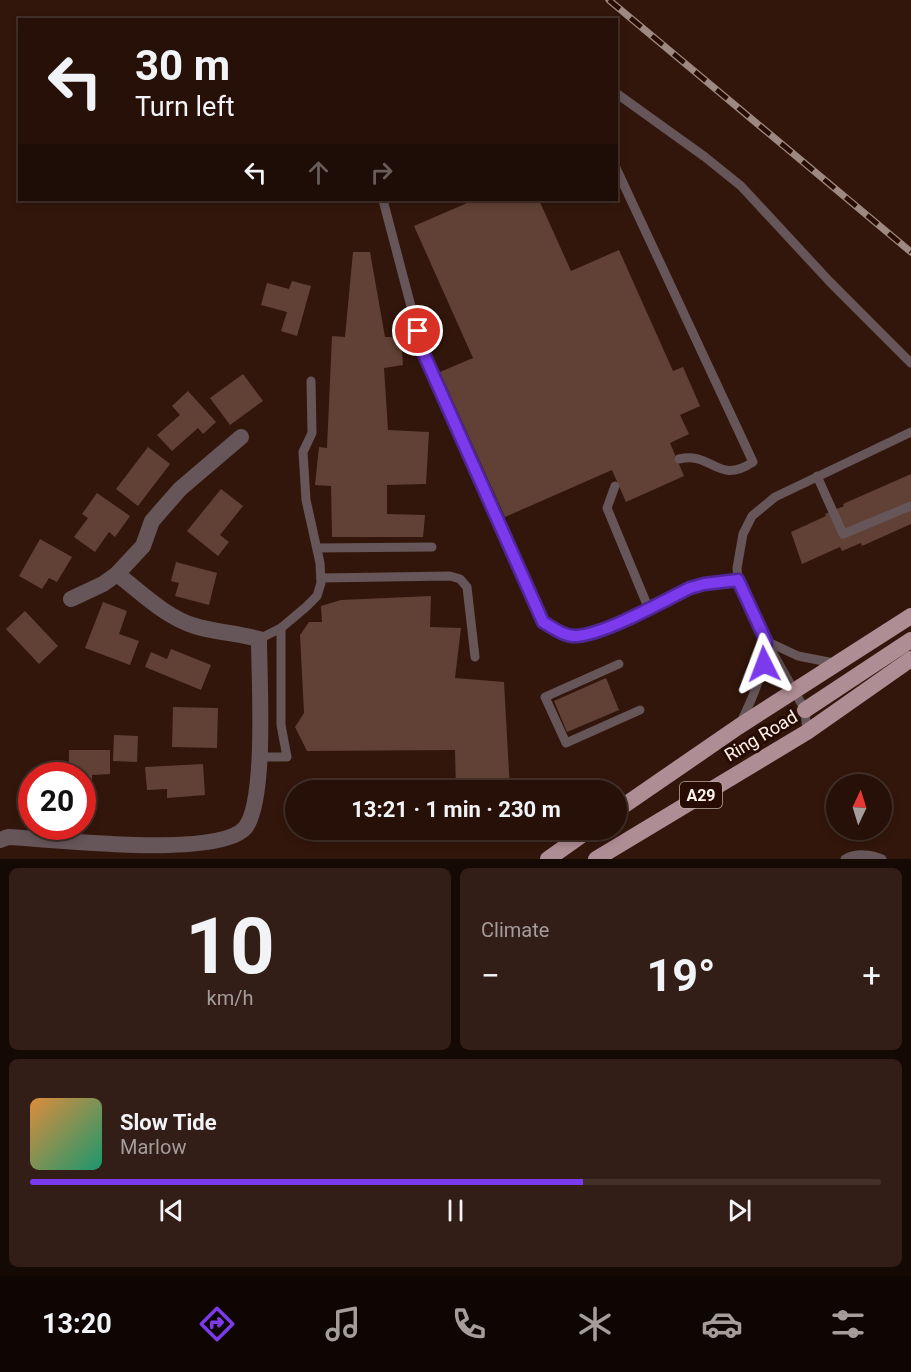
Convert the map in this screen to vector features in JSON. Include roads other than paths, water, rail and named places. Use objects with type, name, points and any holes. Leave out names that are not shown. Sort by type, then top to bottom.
[{"type":"main road","name":"Ring Road","points":[[627,803],[738,727],[911,616]]},
{"type":"main road","points":[[805,710],[911,640]]},
{"type":"main road","name":"Ring Road","points":[[596,859],[807,732],[911,659]]},
{"type":"main road","points":[[548,859],[576,840]]},
{"type":"street","points":[[71,599],[117,574],[142,546],[152,521],[180,489],[241,437]]},
{"type":"street","points":[[0,840],[8,837],[176,848],[219,843],[244,828],[254,808],[258,757],[259,639],[230,630],[194,625],[174,617],[117,574]]},
{"type":"lane","points":[[618,94],[741,186],[830,282],[911,363]]},
{"type":"lane","points":[[618,172],[753,462],[739,471],[730,472],[699,459],[689,457],[679,459]]},
{"type":"lane","points":[[383,201],[423,352],[543,622],[557,630],[577,636],[603,628],[704,584],[738,580]]},
{"type":"lane","points":[[259,639],[281,628],[317,596],[321,578],[306,500],[303,452],[312,433],[310,381]]},
{"type":"lane","points":[[807,732],[805,710],[766,641],[738,580],[743,534],[752,516],[775,497],[910,434]]},
{"type":"lane","points":[[817,477],[843,534],[911,506]]},
{"type":"lane","points":[[615,486],[606,508],[648,607]]},
{"type":"lane","points":[[317,548],[432,547]]},
{"type":"lane","points":[[321,578],[438,576],[460,579],[467,587],[475,657]]},
{"type":"lane","points":[[258,757],[287,757],[281,725],[281,628]]},
{"type":"lane","points":[[766,641],[798,656],[838,663]]},
{"type":"lane","points":[[738,727],[759,683],[764,664],[766,641]]},
{"type":"lane","points":[[619,664],[545,697],[566,743],[640,710]]},
{"type":"lane","points":[[845,859],[851,855],[875,855],[882,859]]},
{"type":"railway","points":[[609,0],[911,252]]}]
